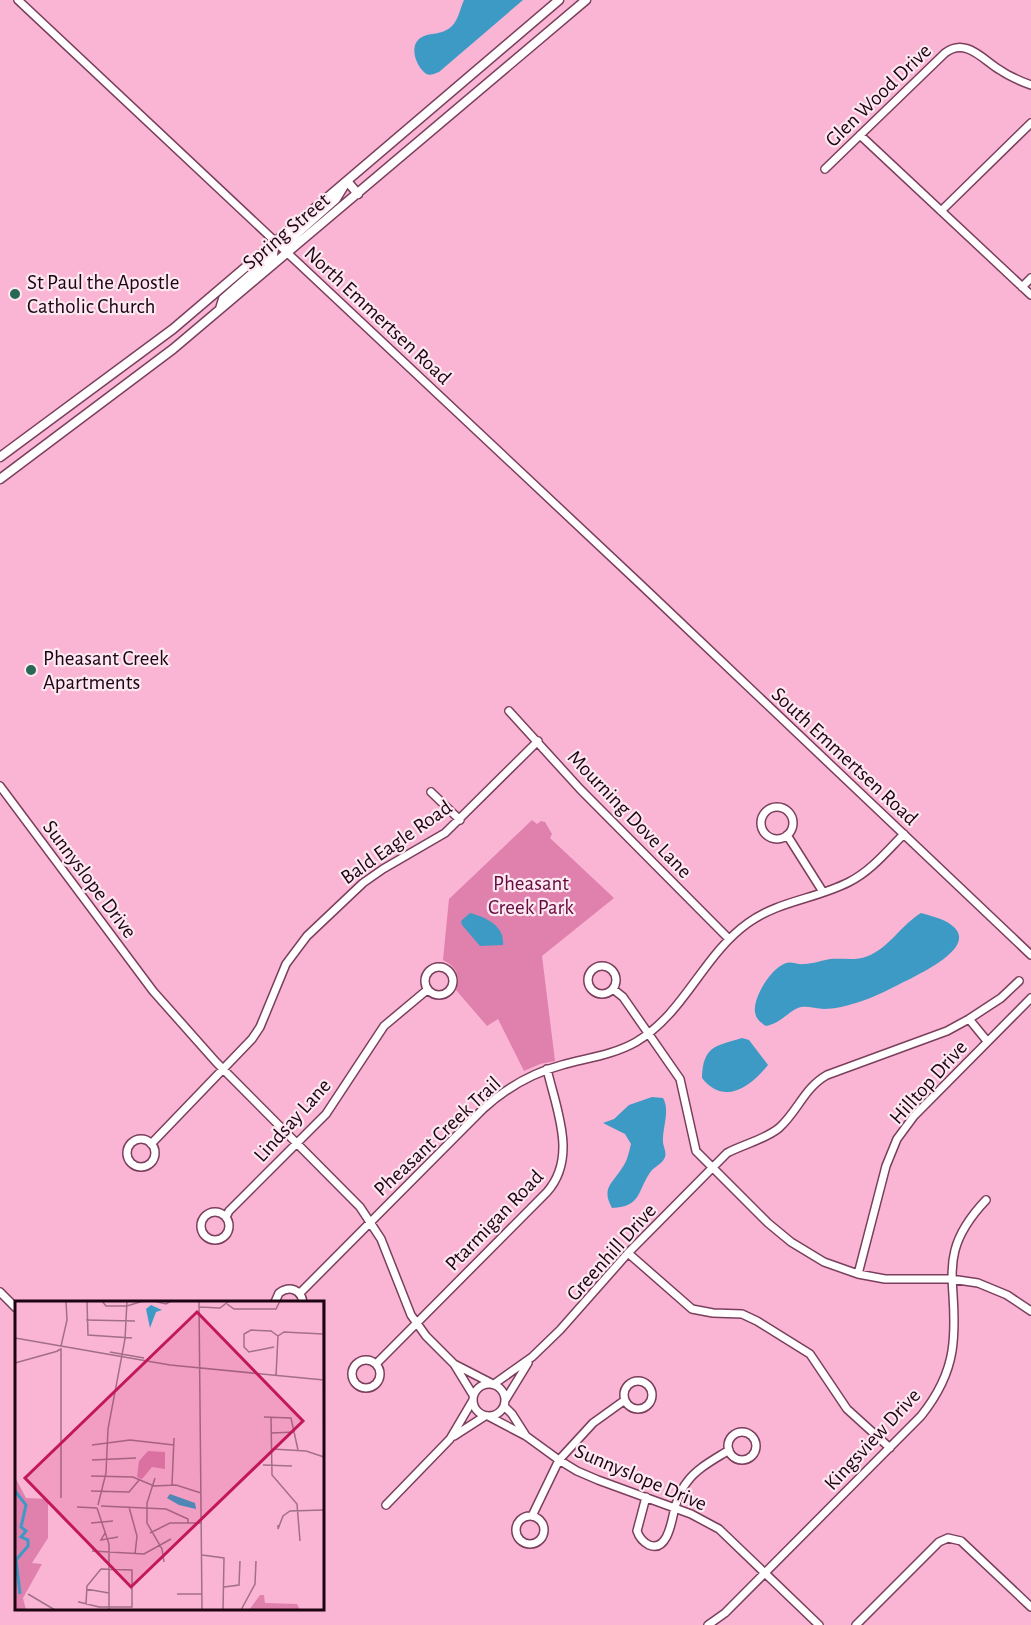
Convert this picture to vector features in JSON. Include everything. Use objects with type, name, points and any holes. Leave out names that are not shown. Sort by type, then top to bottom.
[{"type":"main road","name":"Spring Street","points":[[0,457],[124,367],[210,298],[559,0]]},
{"type":"main road","name":"Spring Street","points":[[0,479],[138,378],[288,254],[586,0]]},
{"type":"main road","points":[[482,66],[493,80]]},
{"type":"main road","points":[[288,254],[287,246],[292,238],[336,199],[346,181],[358,194]]},
{"type":"main road","points":[[220,309],[223,298],[273,255],[276,242]]},
{"type":"main road","points":[[210,298],[220,309]]},
{"type":"main road","points":[[53,419],[62,433]]},
{"type":"street","name":"North Emmertsen Road","points":[[18,0],[636,580]]},
{"type":"street","name":"Glen Wood Drive","points":[[825,169],[945,53],[956,47],[973,50],[1003,72],[1031,85]]},
{"type":"street","points":[[941,211],[1031,123]]},
{"type":"street","points":[[860,135],[1031,295]]},
{"type":"street","points":[[1022,287],[1031,278]]},
{"type":"street","name":"South Emmertsen Road","points":[[636,580],[1031,955]]},
{"type":"street","name":"Mourning Dove Lane","points":[[508,711],[580,789],[729,939]]},
{"type":"street","name":"Bald Eagle Road","points":[[152,1144],[224,1070],[259,1029],[286,964],[307,936],[363,883],[383,868],[445,833],[538,741]]},
{"type":"street","name":"Sunnyslope Drive","points":[[0,786],[153,991],[224,1070],[348,1195],[371,1222],[388,1257],[405,1304],[416,1324],[454,1364]]},
{"type":"street","points":[[431,792],[460,819]]},
{"type":"street","points":[[776,807],[790,812],[793,822],[787,835],[777,838],[764,831],[762,820],[766,811],[776,807]]},
{"type":"street","name":"Pheasant Creek Trail","points":[[300,1293],[493,1100],[523,1080],[547,1070],[607,1054],[649,1034],[675,1008],[729,939],[747,923],[779,906],[851,881],[862,874],[904,834]]},
{"type":"street","points":[[787,835],[824,892]]},
{"type":"street","points":[[599,966],[609,968],[615,975],[616,984],[613,989],[606,994],[593,991],[588,984],[591,971],[599,966]]},
{"type":"street","name":"Lindsay Lane","points":[[441,967],[449,971],[452,984],[447,992],[439,995],[427,990],[424,980],[428,971],[441,967]]},
{"type":"street","name":"Greenhill Drive","points":[[505,1402],[516,1379],[532,1357],[580,1309],[628,1253],[727,1153],[764,1137],[778,1128],[789,1118],[814,1083],[827,1075],[947,1031],[1001,998],[1020,981]]},
{"type":"street","points":[[613,989],[622,997],[680,1079],[696,1151],[791,1242],[824,1262],[858,1274],[897,1280],[951,1279],[978,1283],[998,1290],[1031,1311]]},
{"type":"street","name":"Lindsay Lane","points":[[226,1217],[218,1212],[209,1213],[201,1225],[203,1234],[219,1240],[227,1234],[229,1225],[226,1217],[229,1211],[297,1144],[336,1100],[384,1026],[427,990]]},
{"type":"street","name":"Hilltop Drive","points":[[858,1274],[886,1166],[897,1139],[914,1116],[1031,998]]},
{"type":"street","points":[[969,1019],[987,1041]]},
{"type":"street","name":"Ptarmigan Road","points":[[376,1364],[548,1192],[557,1180],[563,1164],[564,1147],[547,1070]]},
{"type":"street","name":"Bald Eagle Road","points":[[144,1139],[152,1144],[154,1157],[149,1165],[141,1167],[129,1161],[127,1152],[130,1143],[144,1139]]},
{"type":"street","name":"Kingsview Drive","points":[[708,1625],[725,1614],[926,1410],[946,1375],[952,1348],[951,1279],[954,1255],[960,1235],[971,1217],[986,1200]]},
{"type":"street","points":[[628,1253],[692,1309],[713,1313],[742,1314],[810,1354],[847,1409],[890,1448]]},
{"type":"street","points":[[275,1301],[283,1290],[292,1289],[300,1293],[303,1301]]},
{"type":"street","points":[[0,1292],[15,1307]]},
{"type":"street","name":"Greenhill Drive","points":[[493,1384],[532,1357]]},
{"type":"street","name":"Ptarmigan Road","points":[[368,1360],[376,1364],[380,1377],[375,1385],[366,1388],[357,1385],[352,1373],[355,1365],[368,1360]]},
{"type":"street","points":[[386,1505],[450,1439],[487,1416],[497,1414],[505,1402],[503,1390],[454,1364]]},
{"type":"street","points":[[454,1364],[473,1397],[475,1408],[487,1416]]},
{"type":"street","points":[[634,1381],[646,1383],[652,1390],[649,1404],[641,1409],[631,1407],[625,1400],[625,1391],[634,1381]]},
{"type":"street","points":[[450,1439],[478,1388],[493,1384]]},
{"type":"street","points":[[532,1516],[559,1460],[584,1431],[625,1400]]},
{"type":"street","name":"Sunnyslope Drive","points":[[505,1402],[526,1436]]},
{"type":"street","name":"Sunnyslope Drive","points":[[487,1416],[526,1436],[559,1460],[598,1480],[691,1514],[719,1529],[819,1625]]},
{"type":"street","points":[[737,1432],[746,1432],[756,1441],[753,1455],[745,1460],[735,1458],[729,1450],[729,1442],[737,1432]]},
{"type":"street","points":[[646,1497],[637,1531],[639,1537],[652,1546],[658,1546],[669,1532],[680,1493],[688,1480],[729,1450]]},
{"type":"street","points":[[532,1516],[541,1521],[544,1529],[538,1542],[529,1544],[520,1540],[516,1528],[524,1517],[532,1516]]},
{"type":"street","points":[[856,1625],[939,1542],[952,1538],[962,1541],[1031,1606]]},
{"type":"green space","name":"Pheasant Creek Park","points":[[532,820],[537,824],[541,821],[545,822],[552,834],[550,838],[614,898],[542,956],[555,1061],[524,1071],[498,1019],[487,1026],[456,990],[457,972],[443,960],[449,899]]},
{"type":"water","points":[[464,0],[523,0],[439,72],[432,75],[426,74],[419,67],[415,58],[414,48],[418,40],[452,26]]},
{"type":"water","points":[[470,913],[493,923],[501,933],[503,945],[480,946],[462,925],[461,921]]},
{"type":"water","points":[[921,913],[943,920],[955,928],[959,937],[957,945],[950,954],[940,961],[890,989],[856,1003],[828,1009],[801,1007],[766,1026],[757,1018],[755,1006],[760,991],[780,966],[788,963],[807,964],[831,959],[864,958],[883,947]]},
{"type":"water","points":[[742,1038],[749,1040],[768,1065],[745,1086],[728,1092],[719,1091],[702,1078],[705,1059],[712,1049]]},
{"type":"water","points":[[652,1097],[663,1098],[665,1103],[663,1141],[665,1157],[647,1177],[634,1201],[622,1207],[612,1208],[608,1196],[609,1187],[625,1163],[631,1144],[625,1134],[603,1123],[614,1119],[629,1105]]},
{"type":"place","name":"St Paul the Apostle Catholic Church","points":[[15,294]]},
{"type":"place","name":"Pheasant Creek Apartments","points":[[31,670]]}]
